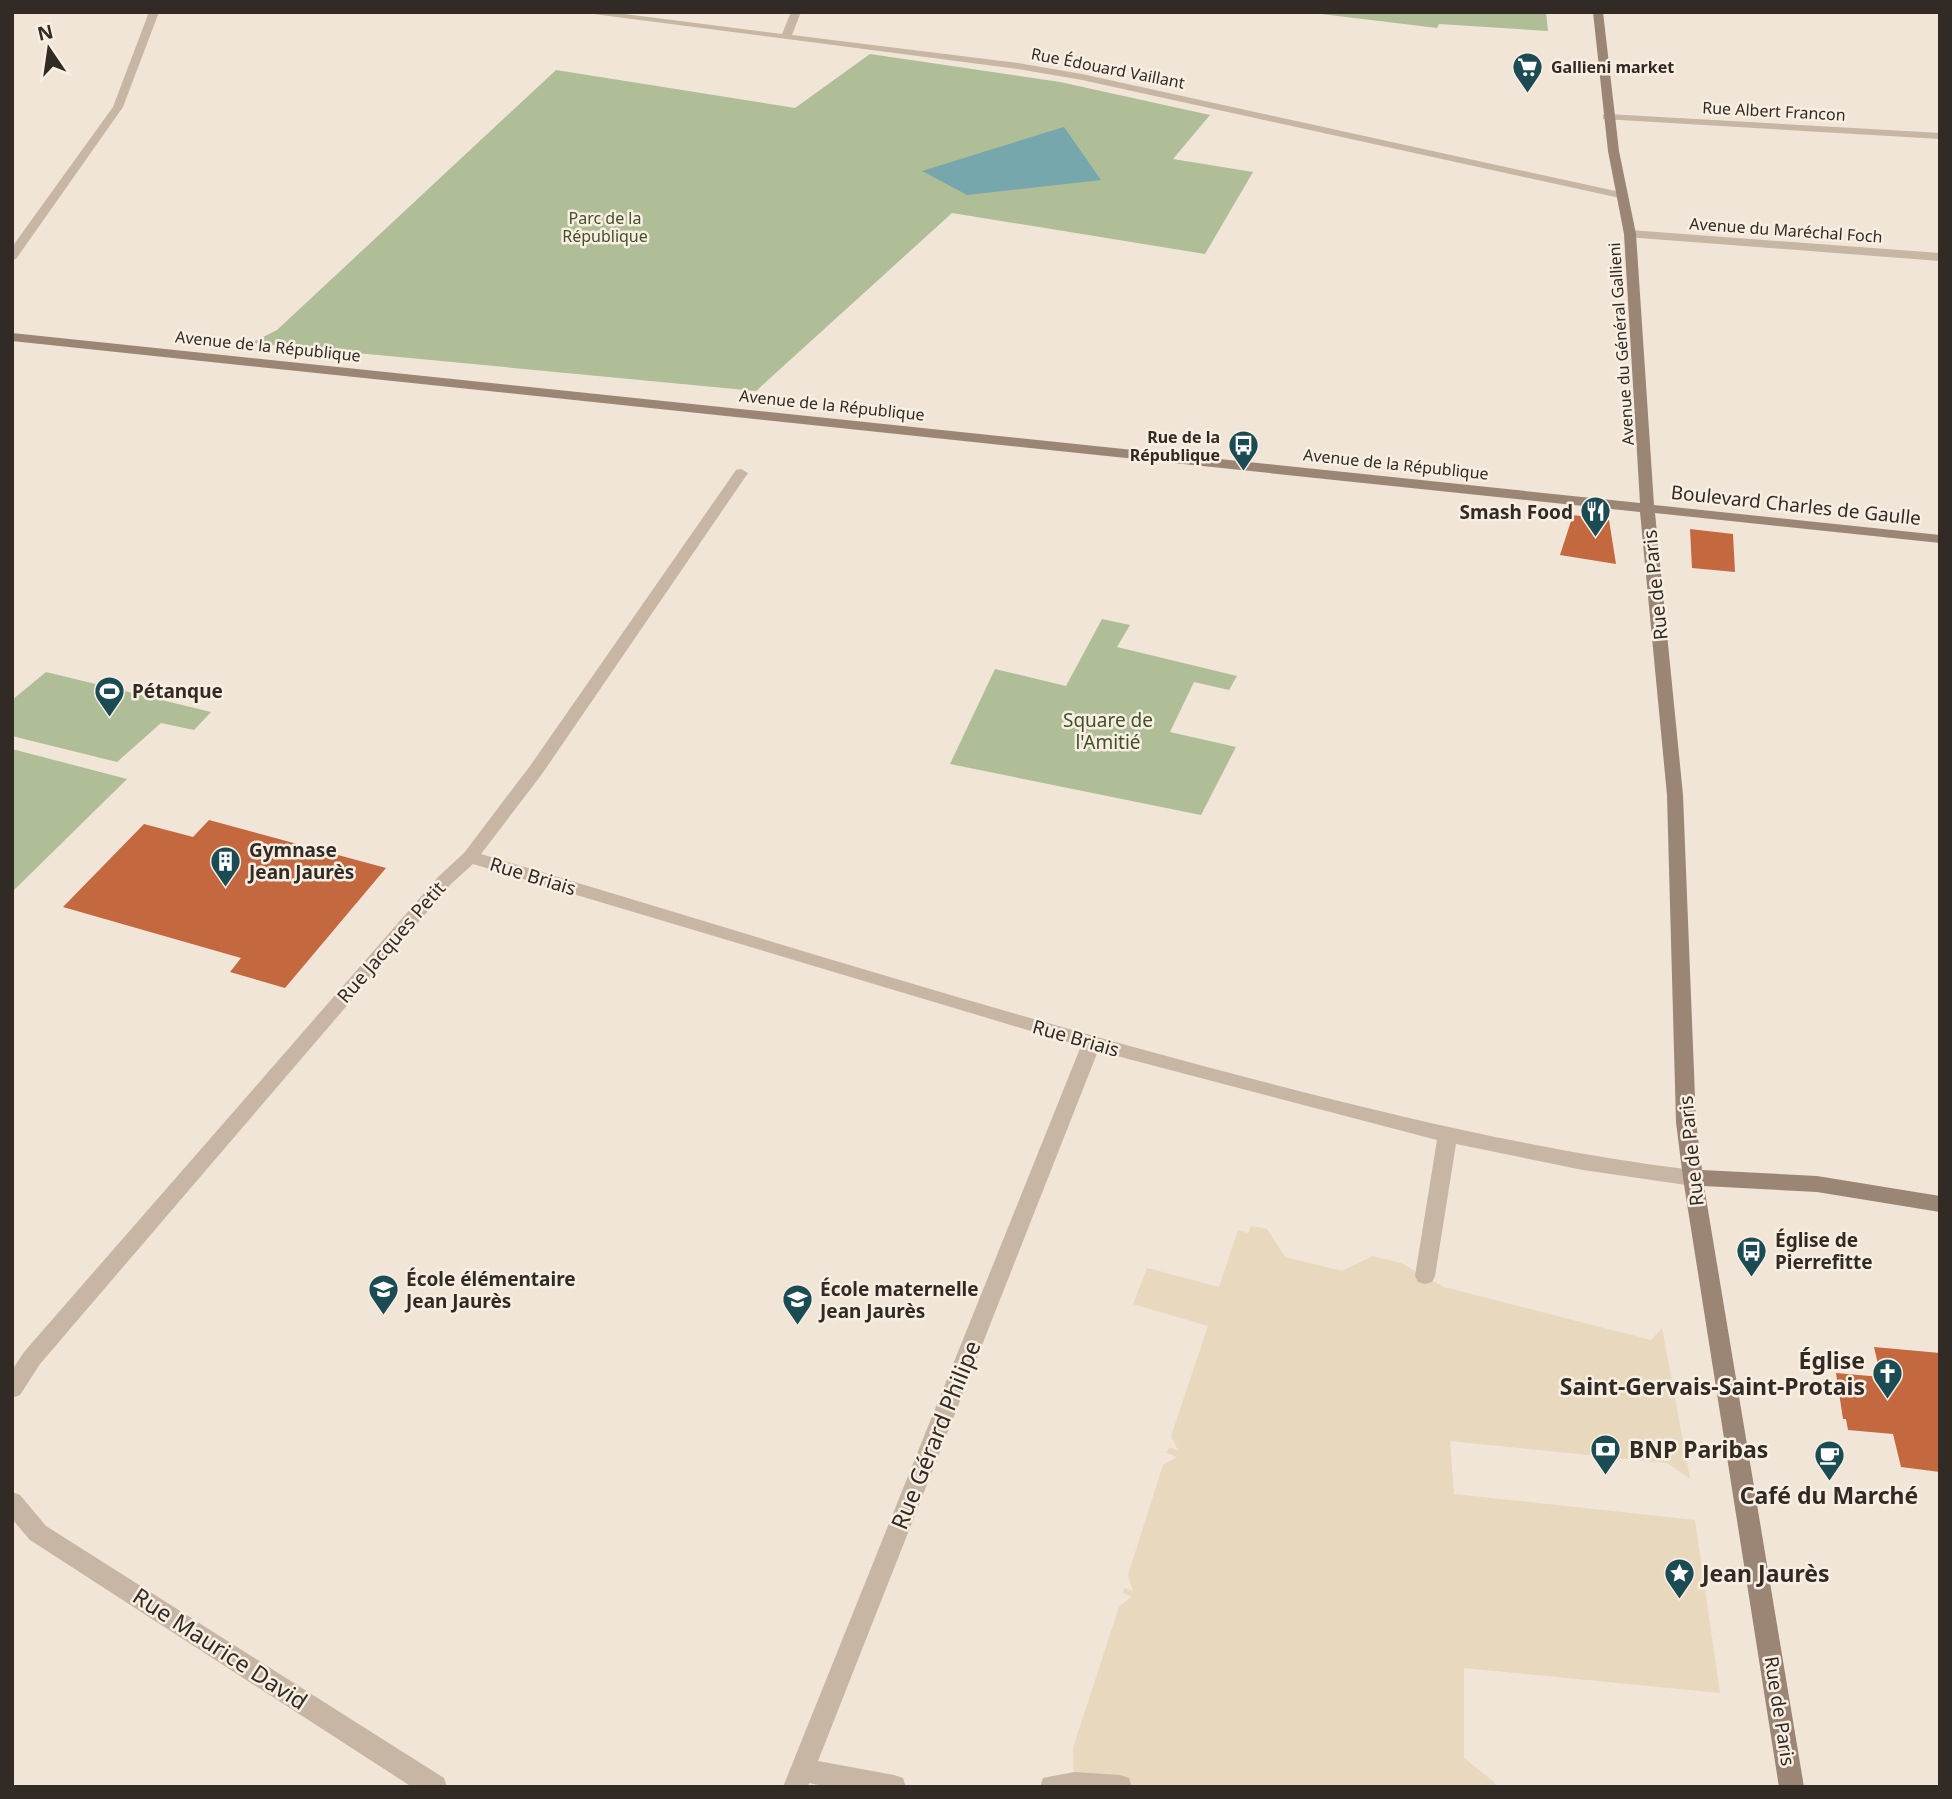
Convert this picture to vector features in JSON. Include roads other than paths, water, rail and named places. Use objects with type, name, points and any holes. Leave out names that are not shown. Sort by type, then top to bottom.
[{"type":"street","points":[[12,256],[118,107],[154,12]]},
{"type":"street","name":"Rue Édouard Vaillant","points":[[583,12],[1082,77],[1620,195]]},
{"type":"street","points":[[786,37],[796,12]]},
{"type":"street","name":"Avenue du Général Gallieni","points":[[1598,12],[1607,117],[1620,195],[1630,234],[1647,509]]},
{"type":"street","name":"Rue Albert Francon","points":[[1607,117],[1940,136]]},
{"type":"street","name":"Avenue du Maréchal Foch","points":[[1630,234],[1940,257]]},
{"type":"street","name":"Avenue de la République","points":[[12,337],[1647,509]]},
{"type":"street","name":"Rue Jacques Petit","points":[[12,1389],[32,1358],[444,880],[470,857],[551,749],[741,473]]},
{"type":"street","name":"Boulevard Charles de Gaulle","points":[[1647,509],[1940,539]]},
{"type":"street","name":"Rue de Paris","points":[[1647,509],[1675,789],[1686,1122],[1792,1787]]},
{"type":"street","name":"Rue Briais","points":[[470,857],[1091,1043],[1447,1136],[1640,1173],[1693,1178]]},
{"type":"street","name":"Rue Gérard Philipe","points":[[799,1779],[1091,1043]]},
{"type":"street","points":[[1425,1276],[1447,1136]]},
{"type":"street","points":[[1693,1178],[1740,1177],[1853,1187],[1940,1204]]},
{"type":"street","name":"Rue Maurice David","points":[[17,1517],[435,1787]]},
{"type":"street","points":[[799,1779],[894,1787]]},
{"type":"street","points":[[1052,1787],[1074,1784],[1120,1787]]},
{"type":"water","points":[[1064,127],[1101,180],[967,195],[922,171]]},
{"type":"place","name":"Gallieni market","points":[[1528,94]]},
{"type":"place","name":"Rue de la République","points":[[1243,473]]},
{"type":"place","name":"Smash Food","points":[[1596,539]]},
{"type":"place","name":"Pétanque","points":[[109,718]]},
{"type":"place","name":"Gymnase Jean Jaurès","points":[[226,888]]},
{"type":"place","name":"Église de Pierrefitte","points":[[1752,1278]]},
{"type":"place","name":"École élémentaire Jean Jaurès","points":[[383,1317]]},
{"type":"place","name":"École maternelle Jean Jaurès","points":[[797,1327]]},
{"type":"place","name":"Église Saint-Gervais-Saint-Protais","points":[[1888,1401]]},
{"type":"place","name":"BNP Paribas","points":[[1606,1477]]},
{"type":"place","name":"Café du Marché","points":[[1829,1482]]},
{"type":"place","name":"Jean Jaurès","points":[[1679,1601]]},
{"type":"park label","name":"Parc de la République","points":[[605,227]]},
{"type":"park label","name":"Square de l'Amitié","points":[[1108,731]]}]
